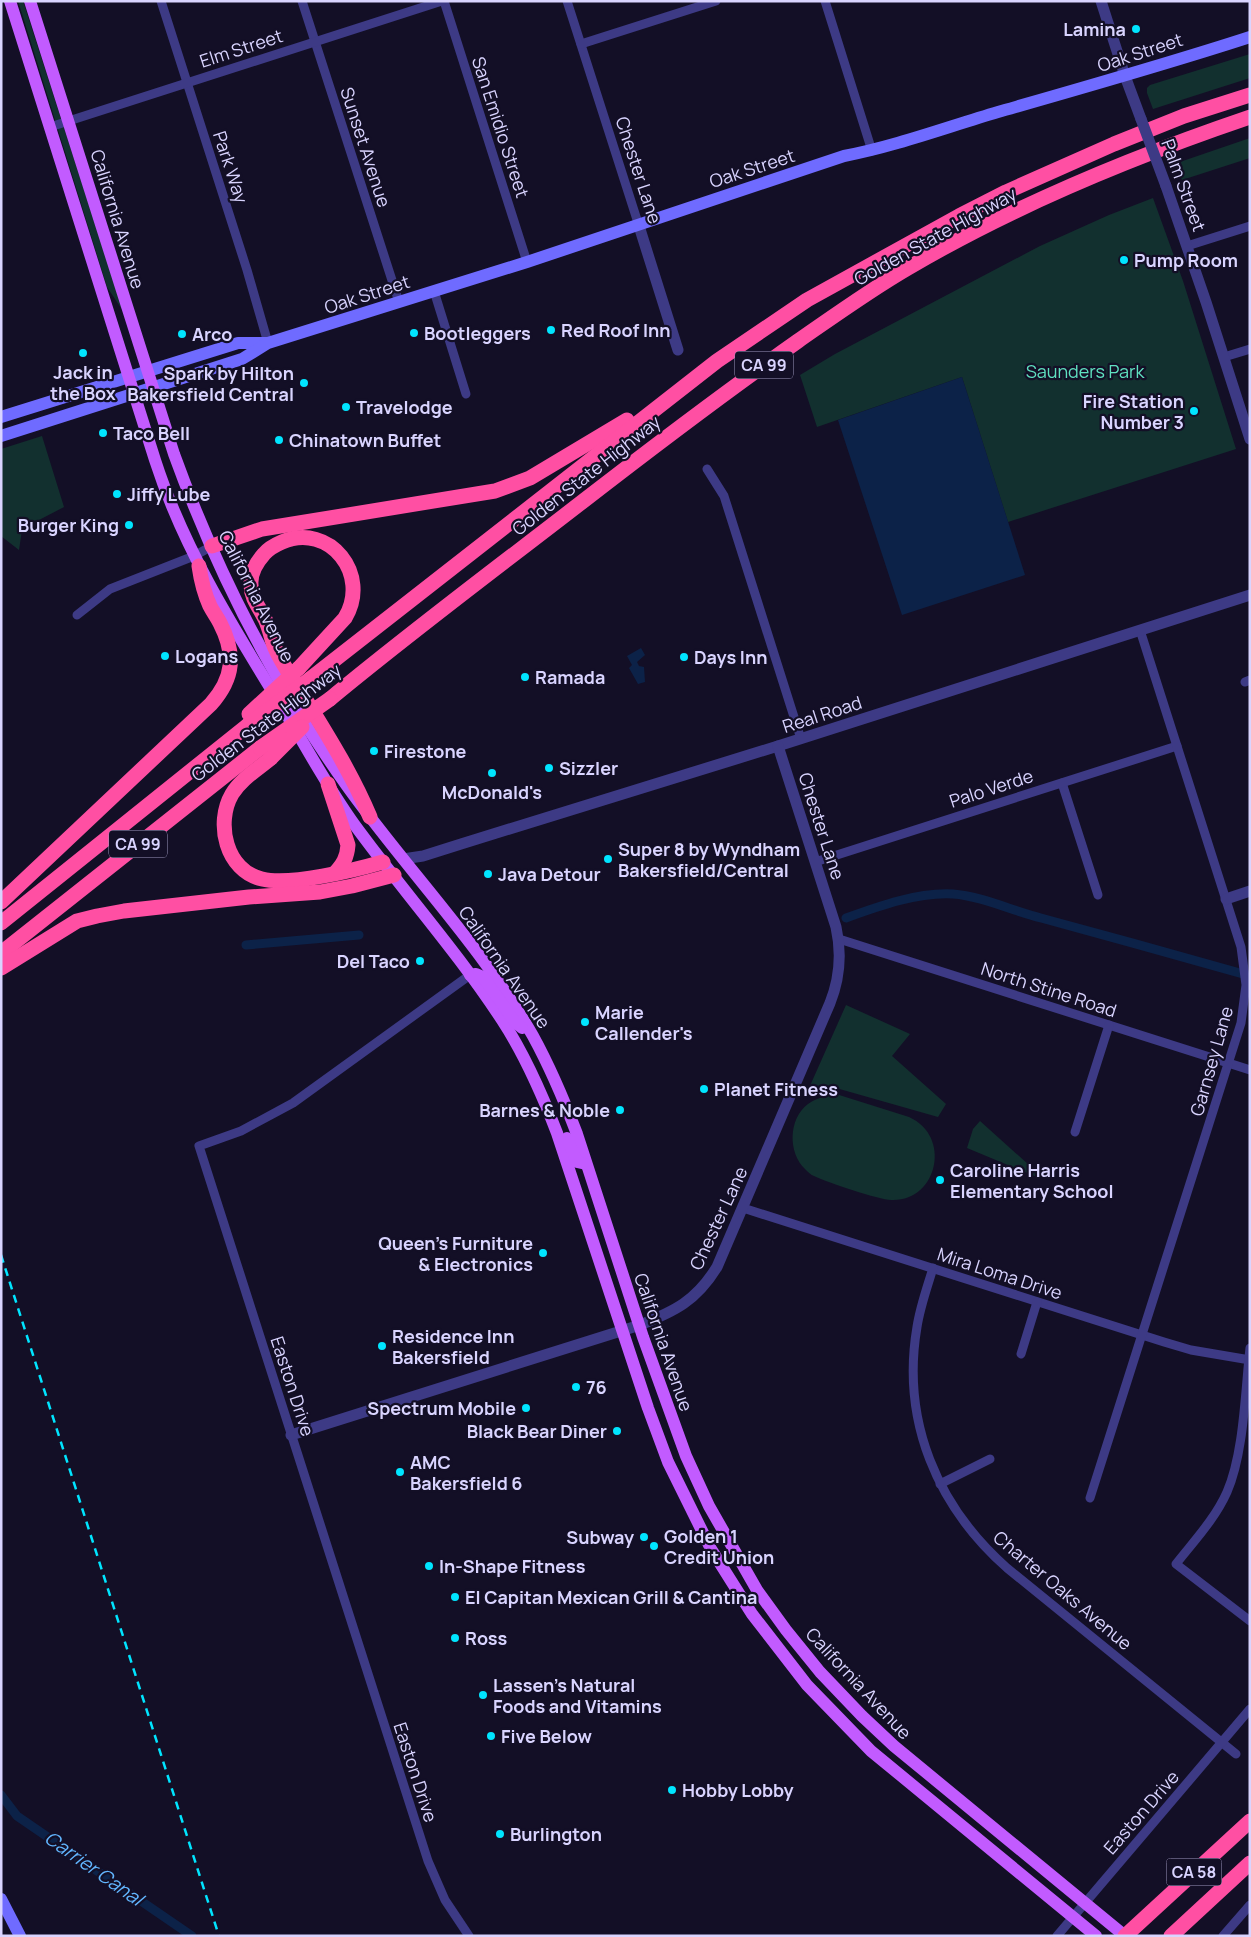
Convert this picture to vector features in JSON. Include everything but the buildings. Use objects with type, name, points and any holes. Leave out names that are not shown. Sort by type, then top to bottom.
[{"type":"highway","name":"Golden State Highway","points":[[5,920],[204,760],[246,722],[310,679],[686,385],[757,333],[807,300],[974,208],[1114,144],[1184,116],[1250,95]]},
{"type":"highway","name":"Golden State Highway","points":[[1,953],[266,753],[379,658],[673,431],[857,300],[908,268],[966,236],[1048,196],[1134,159],[1250,116]]},
{"type":"highway","points":[[212,546],[262,528],[477,495],[513,485],[550,467],[686,385]]},
{"type":"highway","points":[[246,722],[299,668],[340,626],[351,609],[354,587],[348,567],[337,552],[319,540],[297,537],[278,543],[267,550],[253,570],[252,593],[257,606],[266,619],[275,649],[342,760],[370,816]]},
{"type":"highway","points":[[3,901],[211,704],[225,686],[230,672],[229,648],[225,634],[204,593],[196,561]]},
{"type":"highway","points":[[266,753],[240,784],[228,803],[224,816],[224,828],[229,850],[242,867],[262,879],[293,880],[383,862]]},
{"type":"highway","points":[[328,784],[348,845],[344,863],[335,873]]},
{"type":"highway","points":[[1,968],[22,957],[77,921],[97,916],[201,902],[320,892],[394,875]]},
{"type":"highway","name":"CA 58","points":[[1125,1936],[1250,1821]]},
{"type":"highway","name":"CA 58","points":[[1171,1936],[1250,1863]]},
{"type":"main road","name":"California Avenue","points":[[10,1],[161,478],[196,561],[225,614],[328,784],[354,823],[470,975],[513,1038],[546,1103],[648,1408],[668,1462],[711,1549],[742,1600],[776,1648],[807,1685],[854,1734],[902,1778],[1096,1936]]},
{"type":"main road","name":"California Avenue","points":[[30,1],[153,389],[185,483],[225,575],[252,629],[303,718],[346,784],[489,968],[532,1036],[558,1086],[686,1456],[709,1506],[737,1557],[786,1630],[820,1672],[862,1716],[915,1765],[1125,1936]]},
{"type":"main road","name":"Oak Street","points":[[1,436],[153,389],[242,359],[268,344],[639,226],[844,156],[872,151],[1250,37]]},
{"type":"main road","name":"Oak Street","points":[[1,417],[238,343],[268,344]]},
{"type":"main road","points":[[225,575],[240,591],[275,649]]},
{"type":"main road","points":[[383,862],[403,858]]},
{"type":"main road","points":[[394,875],[403,858]]},
{"type":"main road","points":[[470,975],[476,974],[483,977],[515,1022],[532,1036]]},
{"type":"main road","points":[[513,1038],[524,1044],[547,1082],[558,1086]]},
{"type":"main road","points":[[546,1103],[554,1107],[557,1112],[577,1162],[586,1164]]},
{"type":"main road","points":[[711,1549],[727,1550],[737,1557]]},
{"type":"main road","points":[[1,1899],[20,1936]]},
{"type":"street","name":"Park Way","points":[[161,1],[247,270],[268,344]]},
{"type":"street","name":"Sunset Avenue","points":[[302,1],[399,302]]},
{"type":"street","name":"Elm Street","points":[[50,127],[443,1]]},
{"type":"street","name":"San Emidio Street","points":[[443,1],[527,262]]},
{"type":"street","name":"Chester Lane","points":[[567,1],[678,350]]},
{"type":"street","points":[[581,44],[716,1]]},
{"type":"street","points":[[825,1],[872,151]]},
{"type":"street","name":"Palm Street","points":[[1101,1],[1125,76],[1187,246],[1250,439]]},
{"type":"street","points":[[1187,246],[1250,226]]},
{"type":"street","points":[[434,291],[466,394]]},
{"type":"street","points":[[1224,357],[1250,349]]},
{"type":"street","points":[[707,469],[724,496],[801,739]]},
{"type":"street","points":[[78,615],[110,589],[196,561],[212,546]]},
{"type":"street","name":"Real Road","points":[[403,858],[423,856],[801,739],[1250,596]]},
{"type":"street","name":"Garnsey Lane","points":[[1090,1498],[1241,1023],[1246,985],[1241,947],[1140,630]]},
{"type":"street","name":"Chester Lane","points":[[291,1435],[640,1325],[676,1310],[700,1291],[717,1267],[830,1003],[839,972],[839,939],[778,746]]},
{"type":"street","name":"Palo Verde","points":[[815,862],[1178,746]]},
{"type":"street","points":[[1062,783],[1098,895]]},
{"type":"street","points":[[1226,899],[1250,891]]},
{"type":"street","name":"North Stine Road","points":[[839,939],[1250,1070]]},
{"type":"street","name":"Easton Drive","points":[[469,1936],[445,1900],[428,1861],[199,1146],[240,1131],[293,1103],[470,975]]},
{"type":"street","points":[[1075,1132],[1109,1025]]},
{"type":"street","name":"Mira Loma Drive","points":[[743,1208],[1142,1335],[1192,1350],[1249,1360]]},
{"type":"street","name":"Charter Oaks Avenue","points":[[933,1268],[917,1326],[913,1381],[919,1428],[927,1453],[940,1484],[964,1523],[990,1553],[1236,1754]]},
{"type":"street","points":[[1021,1354],[1037,1302]]},
{"type":"street","points":[[1250,1348],[1238,1454],[1234,1473],[1227,1491],[1211,1520],[1176,1564],[1250,1621]]},
{"type":"street","points":[[940,1484],[990,1459]]},
{"type":"street","name":"Easton Drive","points":[[1057,1936],[1250,1709]]},
{"type":"street","points":[[1224,1936],[1250,1905]]},
{"type":"green space","points":[[18,1],[23,1],[123,311],[107,287]]},
{"type":"green space","points":[[1250,54],[1250,78],[1153,109],[1147,93],[1147,88],[1150,85]]},
{"type":"green space","points":[[1250,138],[1250,158],[1182,180],[1174,164]]},
{"type":"green space","name":"Saunders Park","points":[[1153,198],[1183,281],[1236,449],[1008,522],[962,377],[817,427],[800,375],[835,354],[1040,246],[1109,215]]},
{"type":"green space","points":[[42,436],[64,507],[39,520],[23,523],[19,550],[1,536],[1,449]]},
{"type":"green space","points":[[846,1005],[910,1034],[892,1056],[946,1104],[938,1117],[836,1088],[809,1088]]},
{"type":"green space","points":[[836,1094],[909,1117],[922,1126],[931,1138],[935,1152],[934,1166],[929,1180],[920,1191],[907,1198],[885,1199],[813,1176],[805,1169],[795,1154],[793,1145],[794,1127],[797,1118],[801,1110],[811,1102],[821,1097]]},
{"type":"green space","points":[[980,1121],[1039,1174],[1037,1177],[967,1148],[973,1129]]},
{"type":"water","points":[[962,377],[1025,575],[902,615],[838,420]]},
{"type":"water","points":[[641,648],[645,655],[637,662],[639,666],[644,667],[645,682],[638,684],[629,668],[632,665],[627,656]]},
{"type":"waterway","points":[[846,918],[885,905],[926,895],[964,895],[1250,976]]},
{"type":"waterway","points":[[246,945],[359,935]]},
{"type":"waterway","name":"Carrier Canal","points":[[1,1795],[17,1816],[192,1936]]},
{"type":"railway","points":[[1,1255],[219,1936]]},
{"type":"place","name":"Lamina","points":[[1136,29]]},
{"type":"place","name":"Pump Room","points":[[1124,260]]},
{"type":"place","name":"Red Roof Inn","points":[[551,330]]},
{"type":"place","name":"Bootleggers","points":[[414,333]]},
{"type":"place","name":"Arco","points":[[182,334]]},
{"type":"place","name":"Jack in the Box","points":[[83,353]]},
{"type":"place","name":"Spark by Hilton Bakersfield Central","points":[[304,383]]},
{"type":"place","name":"Travelodge","points":[[346,407]]},
{"type":"place","name":"Fire Station Number 3","points":[[1194,411]]},
{"type":"place","name":"Taco Bell","points":[[103,433]]},
{"type":"place","name":"Chinatown Buffet","points":[[279,440]]},
{"type":"place","name":"Jiffy Lube","points":[[117,494]]},
{"type":"place","name":"Burger King","points":[[129,525]]},
{"type":"place","name":"Logans","points":[[165,656]]},
{"type":"place","name":"Days Inn","points":[[684,657]]},
{"type":"place","name":"Ramada","points":[[525,677]]},
{"type":"place","name":"Firestone","points":[[374,751]]},
{"type":"place","name":"Sizzler","points":[[549,768]]},
{"type":"place","name":"McDonald's","points":[[492,773]]},
{"type":"place","name":"Super 8 by Wyndham Bakersfield/Central","points":[[608,859]]},
{"type":"place","name":"Java Detour","points":[[488,874]]},
{"type":"place","name":"Del Taco","points":[[420,961]]},
{"type":"place","name":"Marie Callender's","points":[[585,1022]]},
{"type":"place","name":"Planet Fitness","points":[[704,1089]]},
{"type":"place","name":"Barnes & Noble","points":[[620,1110]]},
{"type":"place","name":"Caroline Harris Elementary School","points":[[940,1180]]},
{"type":"place","name":"Queen's Furniture & Electronics","points":[[543,1253]]},
{"type":"place","name":"Residence Inn Bakersfield","points":[[382,1346]]},
{"type":"place","name":"76","points":[[576,1387]]},
{"type":"place","name":"Spectrum Mobile","points":[[526,1408]]},
{"type":"place","name":"Black Bear Diner","points":[[617,1431]]},
{"type":"place","name":"AMC Bakersfield 6","points":[[400,1472]]},
{"type":"place","name":"Subway","points":[[644,1537]]},
{"type":"place","name":"Golden 1 Credit Union","points":[[654,1546]]},
{"type":"place","name":"In-Shape Fitness","points":[[429,1566]]},
{"type":"place","name":"El Capitan Mexican Grill & Cantina","points":[[455,1597]]},
{"type":"place","name":"Ross","points":[[455,1638]]},
{"type":"place","name":"Lassen's Natural Foods and Vitamins","points":[[483,1695]]},
{"type":"place","name":"Five Below","points":[[491,1736]]},
{"type":"place","name":"Hobby Lobby","points":[[672,1790]]},
{"type":"place","name":"Burlington","points":[[500,1834]]}]
